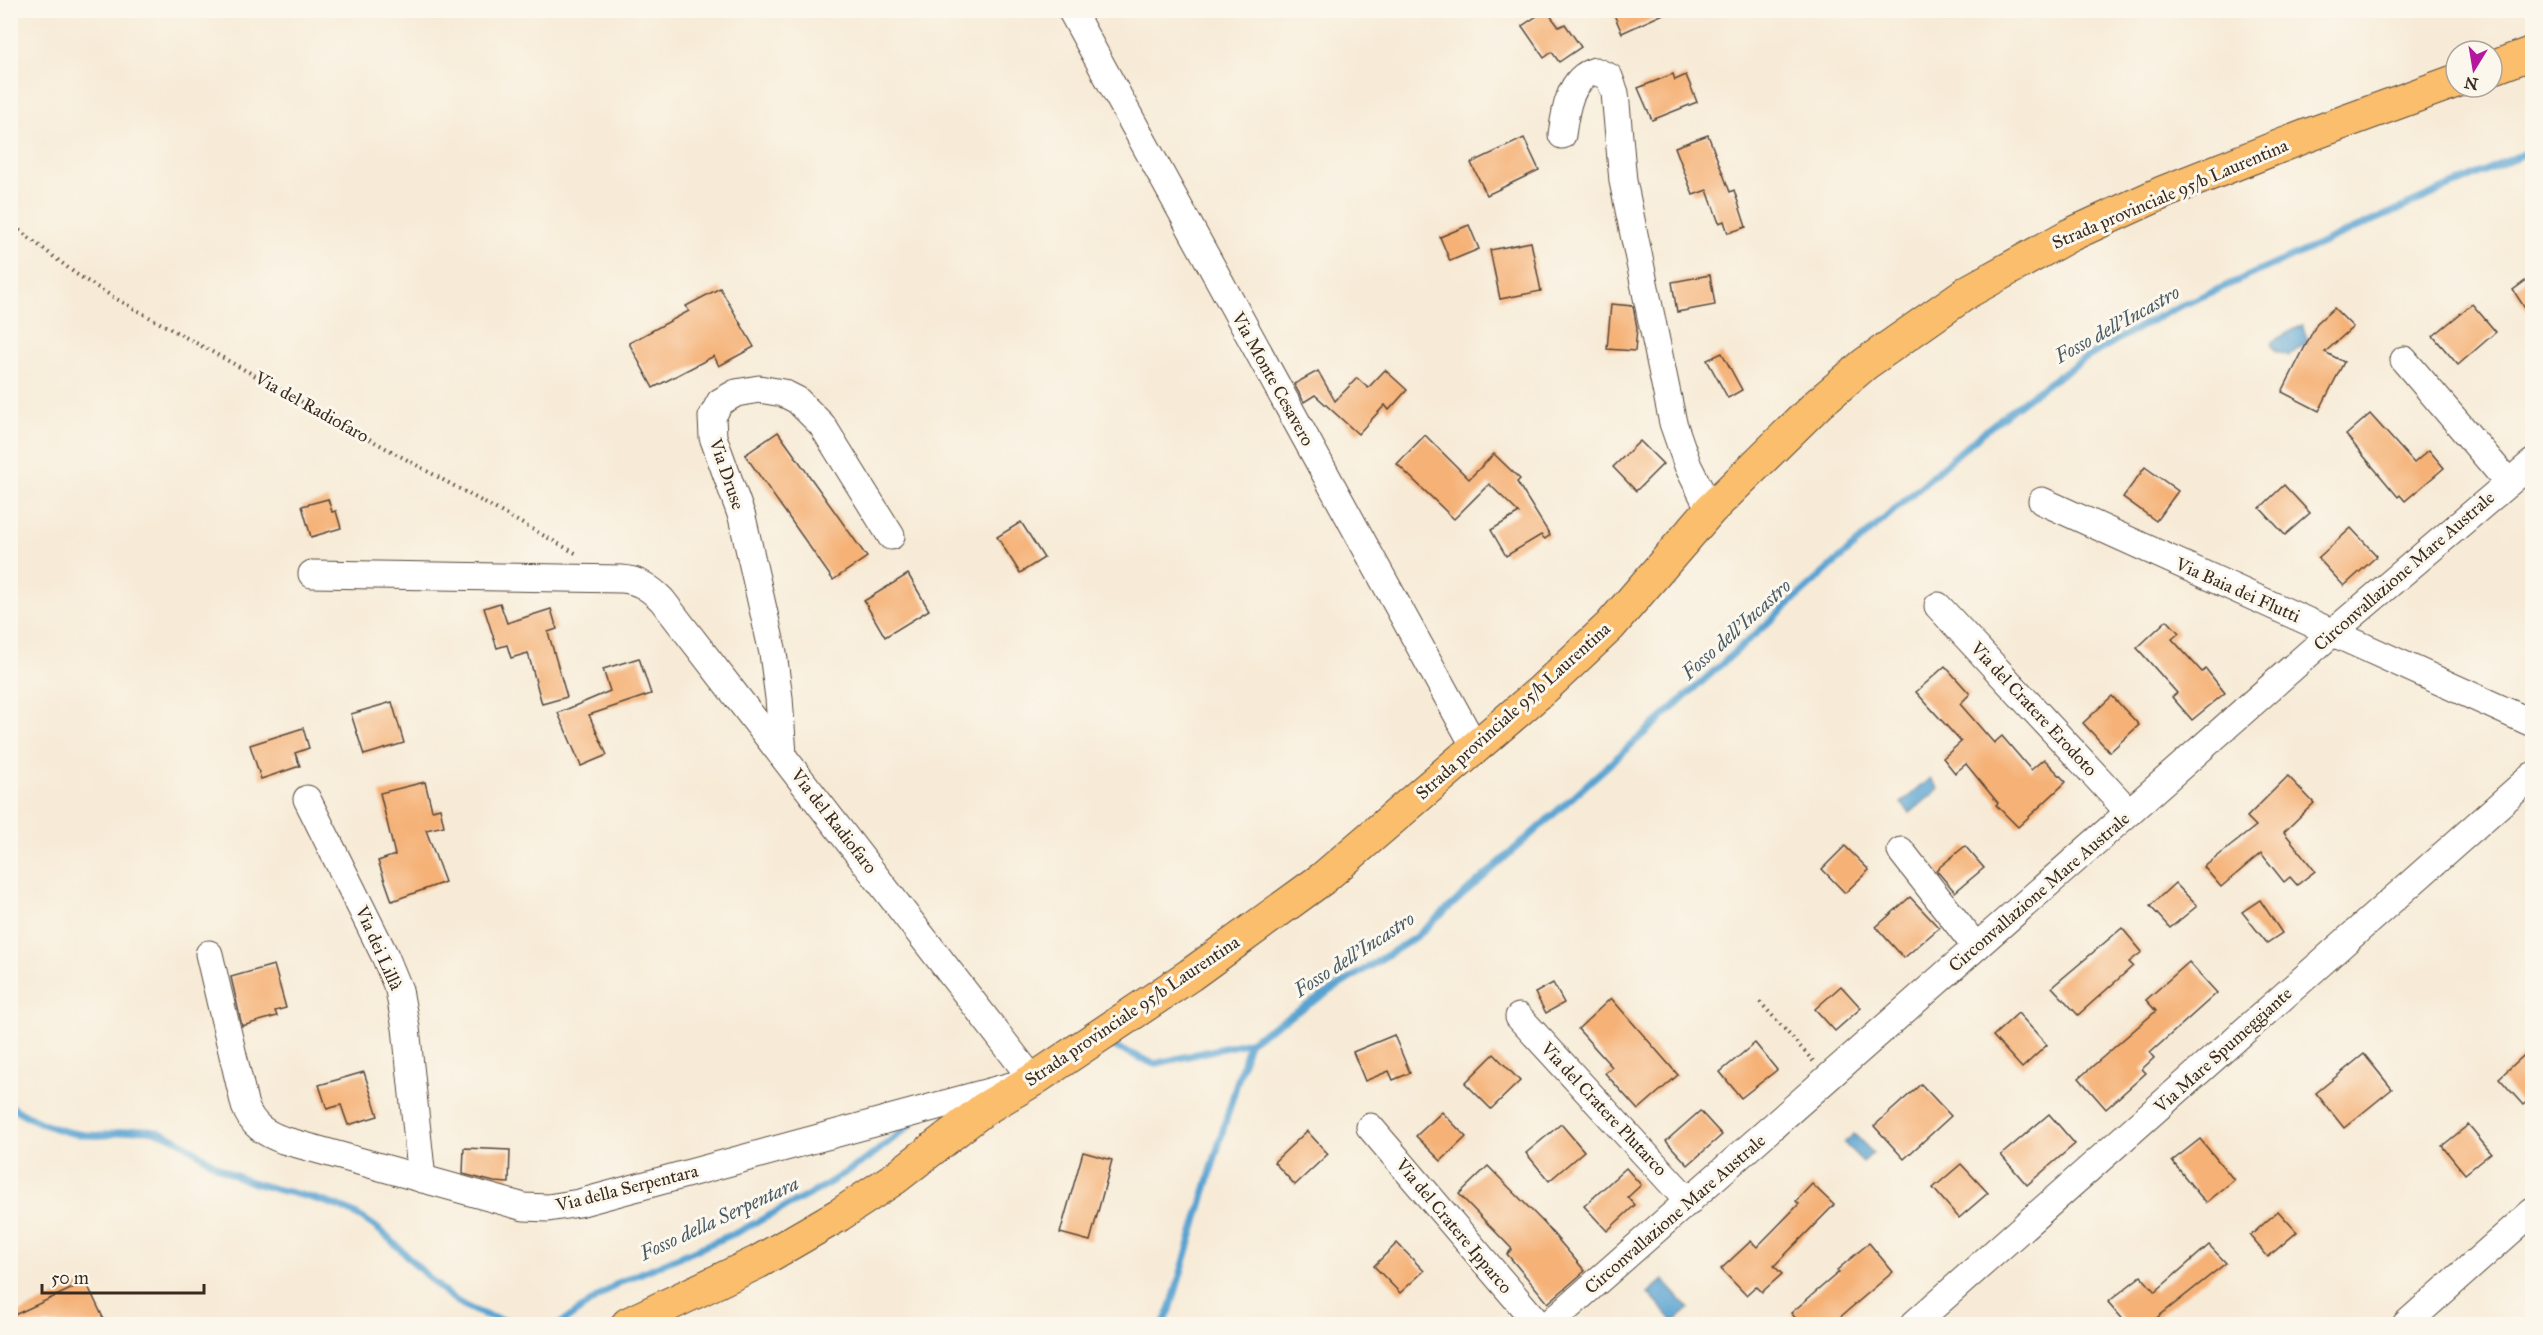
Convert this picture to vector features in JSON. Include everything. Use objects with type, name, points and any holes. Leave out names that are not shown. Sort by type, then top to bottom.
[{"type":"main road","points":[[2504,64],[2532,54]]},
{"type":"main road","name":"Strada provinciale 95/b Laurentina","points":[[628,1324],[758,1262],[815,1231],[895,1178],[984,1109],[1033,1080],[1190,975],[1322,879],[1541,691],[1610,626],[1710,510],[1800,420],[1844,381],[1977,286],[2070,235],[2164,192],[2306,136],[2444,85]]},
{"type":"street","name":"Via Monte Cesavero","points":[[1071,10],[1475,747]]},
{"type":"street","points":[[1562,135],[1567,103],[1581,80],[1595,71],[1609,77],[1615,93],[1623,181],[1673,423],[1688,466],[1710,510]]},
{"type":"street","points":[[2404,360],[2508,482]]},
{"type":"street","name":"Via Druse","points":[[783,755],[777,676],[746,532],[737,498],[713,437],[712,417],[720,402],[736,393],[759,389],[774,391],[797,400],[822,425],[891,536]]},
{"type":"street","name":"Circonvallazione Mare Australe","points":[[1549,1324],[2332,633],[2532,463]]},
{"type":"street","name":"Via Baia dei Flutti","points":[[2042,501],[2532,723]]},
{"type":"street","name":"Via del Radiofaro","points":[[312,574],[622,579],[639,582],[662,600],[1033,1080]]},
{"type":"street","name":"Via del Cratere Erodoto","points":[[1938,606],[2129,812]]},
{"type":"street","name":"Via Mare Spumeggiante","points":[[1914,1324],[2532,776]]},
{"type":"street","name":"Via dei Lillà","points":[[307,799],[385,956],[399,990],[406,1028],[422,1179]]},
{"type":"street","points":[[1901,852],[1976,947]]},
{"type":"street","name":"Via della Serpentara","points":[[209,954],[245,1106],[254,1124],[266,1133],[283,1140],[524,1207],[548,1208],[571,1205],[1033,1080]]},
{"type":"street","name":"Via del Cratere Plutarco","points":[[1519,1017],[1689,1202]]},
{"type":"street","name":"Via del Cratere Ipparco","points":[[1370,1127],[1538,1324]]},
{"type":"street","points":[[2406,1324],[2532,1212]]},
{"type":"path","name":"Via del Radiofaro","points":[[10,223],[76,274],[113,297],[581,556]]},
{"type":"path","points":[[1760,1002],[1829,1078]]},
{"type":"water","points":[[2302,325],[2308,341],[2289,356],[2275,351],[2271,342]]},
{"type":"water","points":[[1930,778],[1939,789],[1910,813],[1901,803]]},
{"type":"water","points":[[1854,1134],[1873,1153],[1863,1162],[1844,1143]]},
{"type":"water","points":[[1663,1280],[1689,1309],[1674,1322],[1648,1293]]},
{"type":"building","points":[[1546,10],[1559,27],[1565,24],[1581,47],[1559,62],[1552,52],[1544,58],[1522,26]]},
{"type":"building","points":[[1612,10],[1672,10],[1622,33]]},
{"type":"building","points":[[1673,74],[1675,80],[1686,75],[1697,102],[1652,120],[1638,88]]},
{"type":"building","points":[[1708,135],[1730,192],[1734,190],[1746,227],[1728,233],[1724,221],[1719,223],[1707,190],[1693,195],[1675,147]]},
{"type":"building","points":[[1524,138],[1539,170],[1487,195],[1471,163]]},
{"type":"building","points":[[1469,225],[1479,249],[1450,261],[1440,237]]},
{"type":"building","points":[[1531,242],[1541,291],[1500,299],[1490,250]]},
{"type":"building","points":[[1710,275],[1715,305],[1677,312],[1672,282]]},
{"type":"building","points":[[2532,276],[2532,319],[2513,290]]},
{"type":"building","points":[[720,288],[754,347],[719,366],[714,356],[653,388],[629,343],[689,311],[686,306]]},
{"type":"building","points":[[1611,304],[1633,306],[1637,328],[1635,351],[1607,349]]},
{"type":"building","points":[[2472,304],[2496,332],[2458,365],[2433,336]]},
{"type":"building","points":[[2334,308],[2353,327],[2325,352],[2344,362],[2319,411],[2282,392],[2317,323]]},
{"type":"building","points":[[1722,353],[1742,390],[1728,398],[1707,360]]},
{"type":"building","points":[[1385,370],[1407,390],[1389,410],[1385,405],[1358,434],[1315,395],[1304,402],[1294,384],[1318,371],[1335,401],[1357,378],[1368,388]]},
{"type":"building","points":[[2370,414],[2414,463],[2429,450],[2444,468],[2405,501],[2400,495],[2398,497],[2346,435]]},
{"type":"building","points":[[778,432],[867,557],[833,580],[745,455]]},
{"type":"building","points":[[1425,435],[1469,479],[1494,454],[1520,479],[1517,482],[1550,535],[1545,539],[1541,535],[1506,556],[1491,530],[1519,513],[1489,484],[1454,519],[1397,464]]},
{"type":"building","points":[[1640,441],[1663,464],[1636,491],[1613,467]]},
{"type":"building","points":[[2145,467],[2178,491],[2156,521],[2123,497]]},
{"type":"building","points":[[2284,485],[2310,513],[2285,535],[2260,508]]},
{"type":"building","points":[[328,499],[332,512],[336,511],[341,528],[311,537],[302,506]]},
{"type":"building","points":[[1021,522],[1044,558],[1020,573],[997,537]]},
{"type":"building","points":[[2351,528],[2377,556],[2344,586],[2318,558]]},
{"type":"building","points":[[908,574],[929,610],[885,637],[864,601]]},
{"type":"building","points":[[500,603],[507,623],[551,609],[557,629],[548,632],[567,697],[542,704],[528,653],[511,658],[507,645],[497,648],[484,608]]},
{"type":"building","points":[[2167,620],[2179,633],[2172,639],[2202,672],[2206,669],[2225,693],[2192,720],[2172,697],[2177,693],[2137,648]]},
{"type":"building","points":[[639,658],[651,694],[589,715],[607,755],[581,766],[558,713],[610,691],[603,669]]},
{"type":"building","points":[[1945,666],[1970,694],[1960,704],[1994,743],[2002,736],[2031,770],[2044,759],[2066,782],[2018,827],[1996,805],[1998,803],[1966,764],[1955,773],[1943,758],[1961,742],[1916,692]]},
{"type":"building","points":[[2112,696],[2139,725],[2110,752],[2083,723]]},
{"type":"building","points":[[392,702],[404,743],[364,755],[351,714]]},
{"type":"building","points":[[303,728],[309,748],[295,753],[300,766],[261,779],[250,745]]},
{"type":"building","points":[[2288,776],[2314,803],[2284,832],[2315,871],[2297,885],[2290,877],[2284,882],[2261,853],[2221,887],[2204,867],[2256,826],[2247,817]]},
{"type":"building","points":[[425,782],[432,810],[440,808],[444,826],[426,830],[445,882],[392,901],[378,861],[395,855],[380,793]]},
{"type":"building","points":[[1845,846],[1869,870],[1845,893],[1822,869]]},
{"type":"building","points":[[1965,846],[1984,868],[1955,892],[1936,870]]},
{"type":"building","points":[[2175,883],[2197,906],[2170,928],[2150,906]]},
{"type":"building","points":[[1910,897],[1939,928],[1904,958],[1876,927]]},
{"type":"building","points":[[2260,900],[2282,933],[2267,943],[2242,912]]},
{"type":"building","points":[[2122,928],[2142,952],[2129,962],[2133,966],[2078,1015],[2052,987]]},
{"type":"building","points":[[2189,962],[2217,993],[2150,1053],[2154,1058],[2142,1069],[2146,1073],[2106,1109],[2079,1078],[2156,1011],[2146,1000]]},
{"type":"building","points":[[274,965],[286,1008],[275,1011],[277,1016],[242,1026],[231,977]]},
{"type":"building","points":[[1553,983],[1564,1003],[1546,1013],[1535,993]]},
{"type":"building","points":[[1841,986],[1861,1008],[1835,1031],[1815,1009]]},
{"type":"building","points":[[1611,998],[1678,1075],[1638,1110],[1605,1073],[1612,1067],[1578,1029]]},
{"type":"building","points":[[2018,1013],[2047,1045],[2022,1068],[1993,1036]]},
{"type":"building","points":[[1394,1035],[1410,1073],[1393,1080],[1389,1071],[1365,1081],[1353,1052]]},
{"type":"building","points":[[1755,1043],[1777,1070],[1741,1098],[1720,1072]]},
{"type":"building","points":[[2532,1048],[2532,1097],[2523,1105],[2499,1078]]},
{"type":"building","points":[[1494,1054],[1520,1081],[1491,1109],[1465,1083]]},
{"type":"building","points":[[2364,1054],[2392,1089],[2344,1128],[2316,1093]]},
{"type":"building","points":[[364,1072],[378,1116],[348,1125],[341,1105],[327,1109],[319,1085]]},
{"type":"building","points":[[1921,1084],[1951,1116],[1904,1159],[1874,1126]]},
{"type":"building","points":[[1700,1111],[1722,1135],[1688,1165],[1666,1141]]},
{"type":"building","points":[[1442,1112],[1466,1137],[1441,1161],[1416,1136]]},
{"type":"building","points":[[2049,1114],[2075,1144],[2027,1185],[2001,1155]]},
{"type":"building","points":[[1561,1124],[1584,1151],[1549,1181],[1526,1153]]},
{"type":"building","points":[[2468,1125],[2491,1153],[2465,1174],[2442,1146]]},
{"type":"building","points":[[1307,1131],[1328,1154],[1295,1185],[1274,1162]]},
{"type":"building","points":[[2200,1139],[2234,1180],[2206,1203],[2172,1161]]},
{"type":"building","points":[[464,1148],[510,1150],[509,1183],[494,1182],[463,1174]]},
{"type":"building","points":[[1083,1152],[1112,1160],[1090,1241],[1060,1233]]},
{"type":"building","points":[[1961,1164],[1988,1193],[1959,1218],[1933,1188]]},
{"type":"building","points":[[1488,1166],[1544,1223],[1585,1271],[1548,1303],[1507,1254],[1512,1249],[1459,1194]]},
{"type":"building","points":[[1626,1168],[1641,1185],[1628,1197],[1635,1205],[1607,1231],[1584,1206]]},
{"type":"building","points":[[1812,1184],[1834,1205],[1774,1266],[1782,1274],[1762,1292],[1756,1286],[1746,1295],[1721,1269],[1751,1241],[1757,1247],[1799,1204],[1796,1201]]},
{"type":"building","points":[[2278,1211],[2297,1232],[2268,1257],[2250,1236]]},
{"type":"building","points":[[1397,1243],[1424,1271],[1400,1293],[1374,1266]]},
{"type":"building","points":[[1869,1243],[1893,1272],[1832,1324],[1801,1324],[1791,1313]]},
{"type":"building","points":[[2209,1245],[2226,1263],[2149,1324],[2127,1324],[2108,1302],[2141,1276],[2155,1292]]},
{"type":"building","points":[[86,1282],[106,1324],[10,1324],[10,1317]]},
{"type":"waterway","name":"Fosso dell'Incastro","points":[[1163,1324],[1170,1310],[1249,1042],[1416,937],[1948,462],[2002,417],[2056,378],[2113,342],[2176,308],[2532,150]]},
{"type":"waterway","name":"Fosso della Serpentara","points":[[1106,1043],[1154,1064],[1249,1042]]},
{"type":"waterway","name":"Fosso della Serpentara","points":[[10,1106],[32,1119],[67,1132],[105,1135],[142,1130],[166,1134],[238,1177],[347,1210],[389,1238],[438,1286],[459,1303],[485,1315],[523,1324]]},
{"type":"waterway","name":"Fosso della Serpentara","points":[[560,1324],[618,1283],[738,1232],[818,1190],[867,1159],[913,1123]]}]
